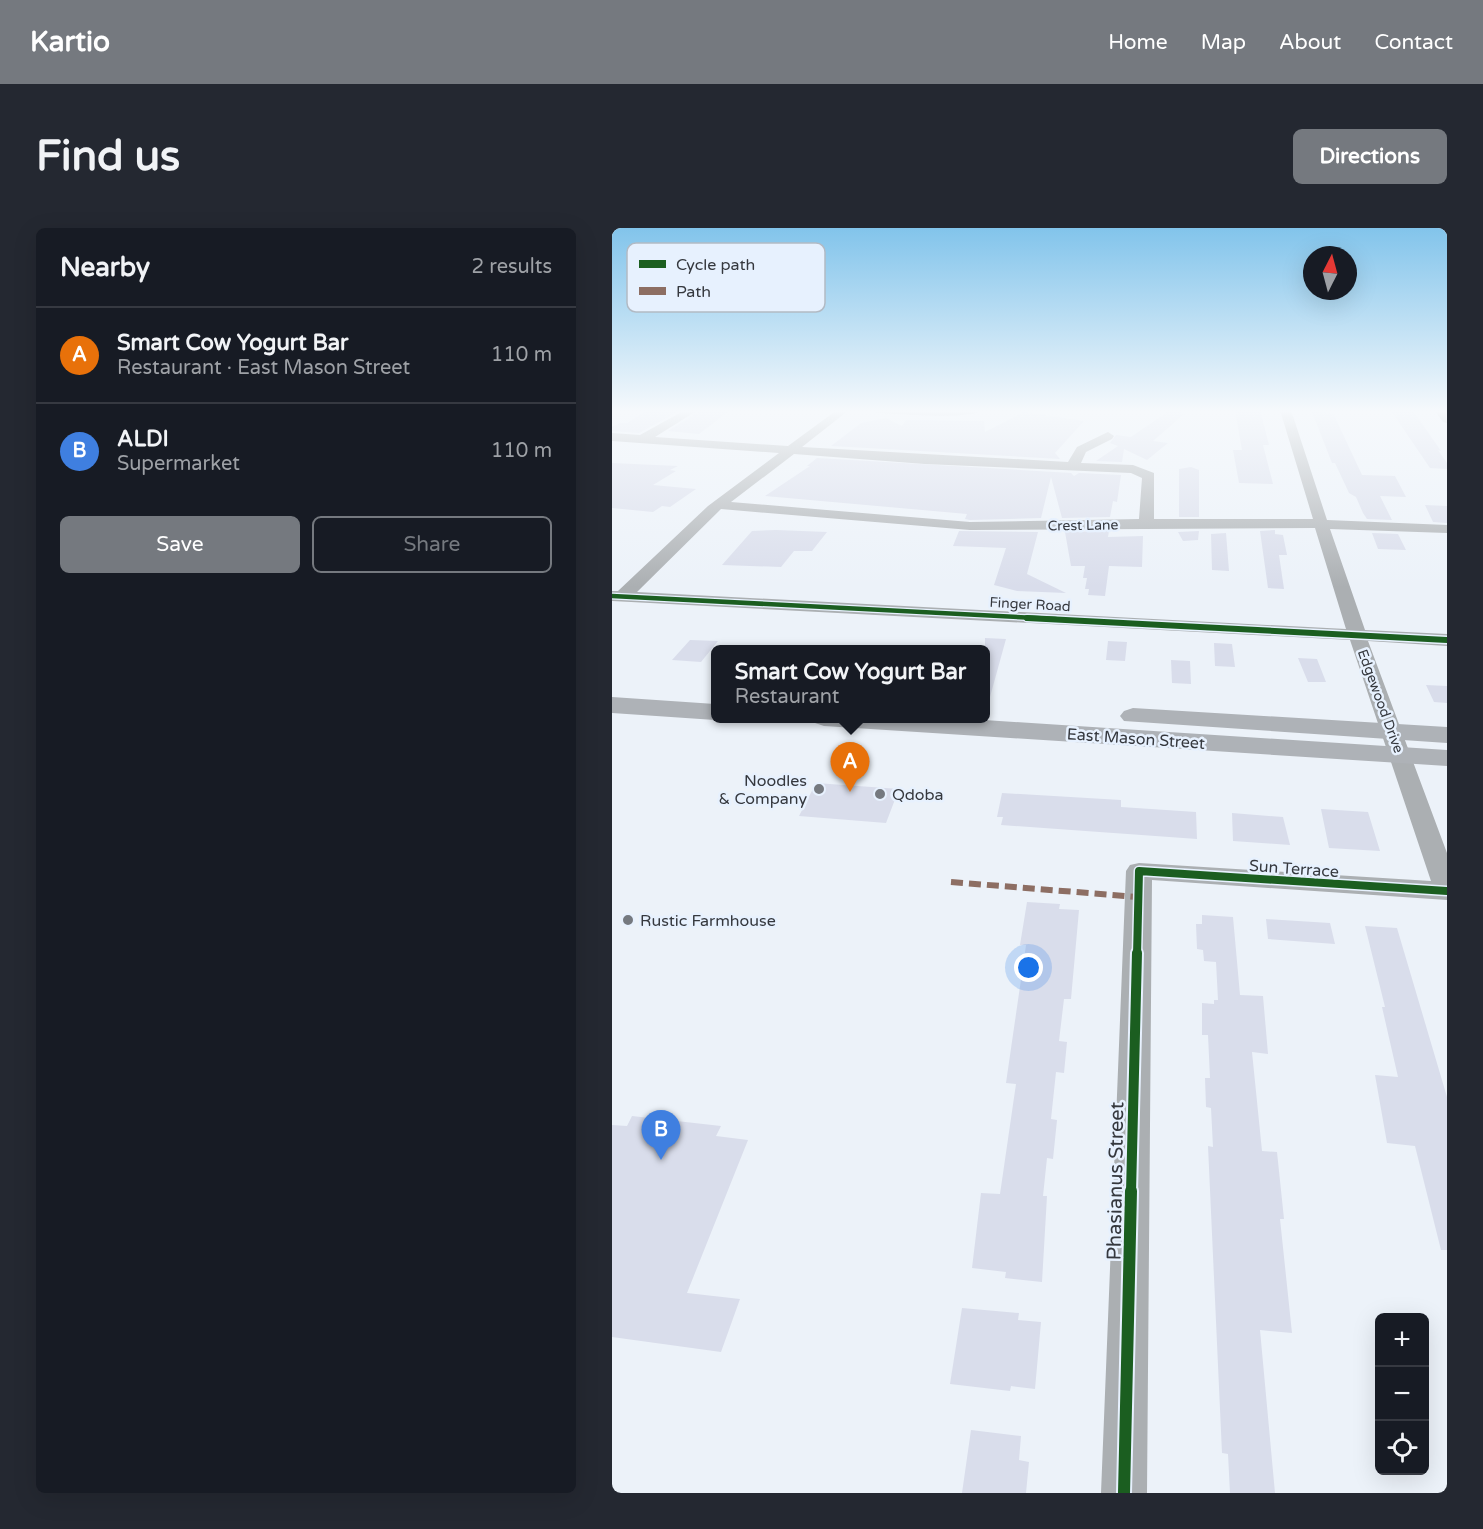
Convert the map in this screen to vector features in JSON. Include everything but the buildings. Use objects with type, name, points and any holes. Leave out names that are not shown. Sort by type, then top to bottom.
[{"type":"main road","points":[[612,686],[711,692]]},
{"type":"main road","points":[[612,705],[711,712]]},
{"type":"main road","name":"East Mason Street","points":[[990,708],[1396,743],[1447,758]]},
{"type":"main road","name":"East Mason Street","points":[[938,723],[1396,743],[1447,735]]},
{"type":"street","points":[[617,596],[719,505],[767,469]]},
{"type":"street","points":[[1130,469],[1147,473],[1146,524]]},
{"type":"street","name":"Edgewood Drive","points":[[1304,469],[1357,635],[1447,890]]},
{"type":"street","name":"Crest Lane","points":[[719,505],[970,526],[1321,523],[1447,529]]},
{"type":"street","name":"Finger Road","points":[[617,596],[1447,640]]},
{"type":"street","name":"Sun Terrace","points":[[1138,871],[1447,890]]},
{"type":"street","name":"Phasianus Street","points":[[1124,1493],[1138,871]]},
{"type":"marked path","points":[[951,882],[1138,897]]},
{"type":"cycle path","points":[[612,596],[1447,640]]},
{"type":"cycle path","points":[[1124,1493],[1139,871],[1447,891]]},
{"type":"place","name":"Noodles & Company","points":[[819,789]]},
{"type":"place","name":"Smart Cow Yogurt Bar","points":[[850,792]]},
{"type":"place","name":"Qdoba","points":[[880,794]]},
{"type":"place","name":"Rustic Farmhouse","points":[[628,920]]},
{"type":"place","name":"ALDI","points":[[661,1160]]}]
